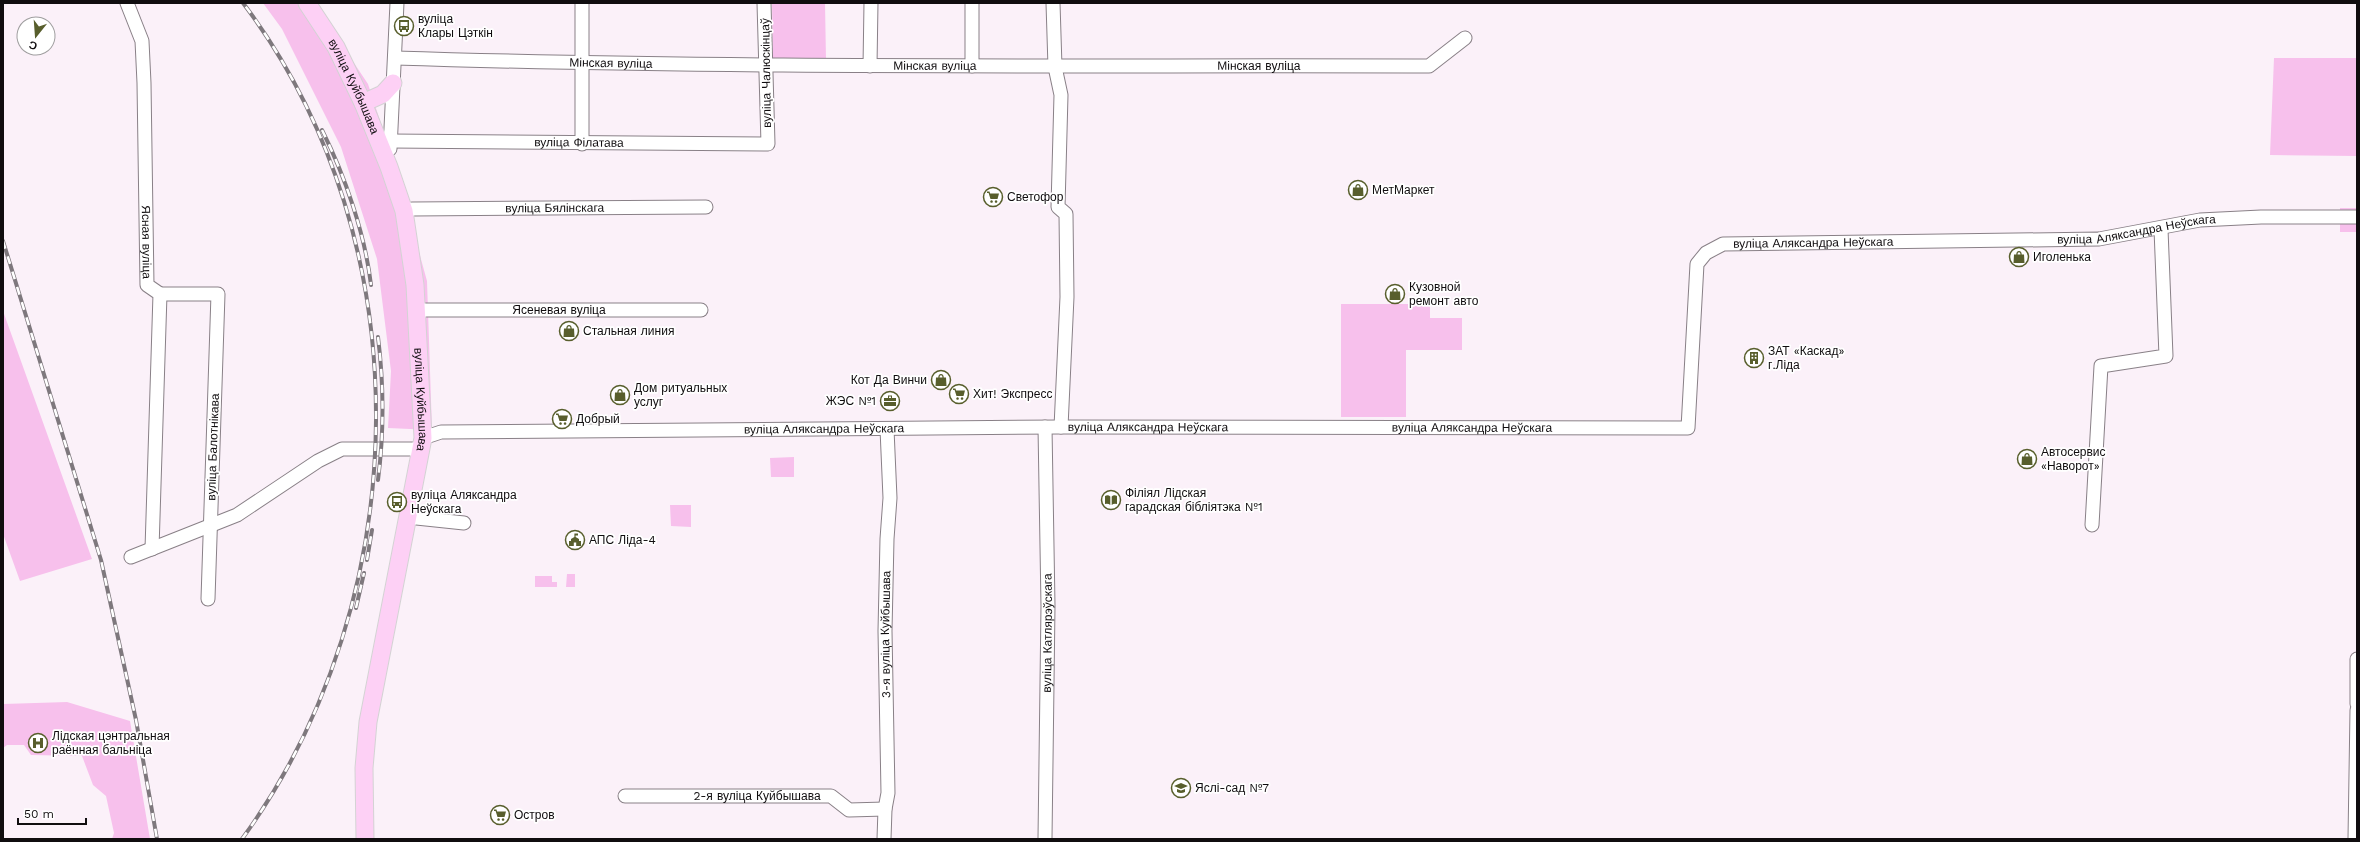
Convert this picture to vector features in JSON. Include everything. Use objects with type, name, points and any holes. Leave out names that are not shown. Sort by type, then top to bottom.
[{"type":"main road","name":"вуліца Куйбышава","points":[[307,3],[336,47],[363,103],[390,167],[404,211],[415,285],[421,443],[368,722],[364,768],[365,839]]},
{"type":"main road","points":[[363,103],[383,94],[393,83]]},
{"type":"street","name":"Ясная вуліца","points":[[127,3],[142,41],[147,285],[160,294],[152,549]]},
{"type":"street","points":[[390,167],[397,3]]},
{"type":"street","points":[[582,3],[580,64],[582,144]]},
{"type":"street","name":"вуліца Чалюскінцаў","points":[[764,3],[768,144]]},
{"type":"street","points":[[870,66],[871,3]]},
{"type":"street","points":[[972,3],[972,66]]},
{"type":"street","points":[[1053,3],[1055,68],[1061,95],[1058,207],[1066,214],[1067,297],[1061,427]]},
{"type":"street","name":"Мінская вуліца","points":[[395,58],[580,64],[972,66],[1055,68],[1429,66],[1465,38]]},
{"type":"street","name":"вуліца Філатава","points":[[390,141],[582,144],[768,144]]},
{"type":"street","name":"вуліца Бялінскага","points":[[404,211],[420,209],[706,208]]},
{"type":"street","name":"вуліца Аляксандра Неўскага","points":[[131,557],[237,515],[318,461],[342,449],[421,443],[441,432],[1045,427],[1688,428],[1698,264],[1706,253],[1723,244],[2099,239],[2161,229],[2200,220],[2261,217],[2357,216]]},
{"type":"street","points":[[2092,525],[2101,366],[2166,356],[2161,229]]},
{"type":"street","name":"вуліца Балотнікава","points":[[160,294],[218,294],[208,599]]},
{"type":"street","name":"Ясеневая вуліца","points":[[416,310],[701,310]]},
{"type":"street","name":"вуліца Катлярэўскага","points":[[1045,427],[1048,606],[1045,839]]},
{"type":"street","name":"3-я вуліца Куйбышава","points":[[884,839],[885,809],[888,793],[885,631],[887,539],[890,498],[887,429]]},
{"type":"street","points":[[407,517],[464,523]]},
{"type":"street","points":[[2357,659],[2357,704]]},
{"type":"street","points":[[2355,839],[2357,710]]},
{"type":"street","name":"2-я вуліца Куйбышава","points":[[625,796],[832,796],[849,810],[885,809]]},
{"type":"shaded area","points":[[263,3],[314,3],[368,84],[397,172],[427,281],[432,430],[388,428],[391,371],[377,259],[341,147],[282,29]]},
{"type":"shaded area","points":[[772,3],[825,3],[826,60],[773,59]]},
{"type":"shaded area","points":[[2274,58],[2357,58],[2357,156],[2270,155]]},
{"type":"shaded area","points":[[2340,208],[2357,208],[2357,232],[2340,232]]},
{"type":"shaded area","points":[[1341,304],[1430,304],[1430,318],[1462,318],[1462,350],[1406,350],[1406,417],[1341,417]]},
{"type":"shaded area","points":[[3,311],[92,559],[20,581],[3,534]]},
{"type":"shaded area","points":[[794,457],[794,477],[771,477],[770,458]]},
{"type":"shaded area","points":[[670,505],[691,505],[691,527],[671,526]]},
{"type":"shaded area","points":[[567,574],[575,574],[575,587],[566,587]]},
{"type":"shaded area","points":[[535,576],[552,576],[552,582],[557,582],[557,587],[535,587]]},
{"type":"shaded area","points":[[67,702],[130,721],[150,839],[112,839],[114,833],[106,796],[93,785],[82,756],[31,755],[24,745],[7,745],[3,748],[3,704]]},
{"type":"railway","points":[[242,839],[300,744],[341,641],[367,532],[376,421],[368,309],[344,201],[302,98],[243,3]]},
{"type":"railway","points":[[322,130],[339,166],[353,206],[364,246],[371,285]]},
{"type":"railway","points":[[3,241],[101,560],[136,720],[157,839]]},
{"type":"railway","points":[[378,337],[382,409],[378,480]]},
{"type":"railway","points":[[367,560],[372,530]]},
{"type":"railway","points":[[356,608],[364,573]]},
{"type":"place","name":"вуліца Клары Цэткін","points":[[404,26]]},
{"type":"place","name":"МетМаркет","points":[[1358,190]]},
{"type":"place","name":"Светофор","points":[[993,197]]},
{"type":"place","name":"Иголенька","points":[[2019,257]]},
{"type":"place","name":"Кузовной ремонт авто","points":[[1395,294]]},
{"type":"place","name":"Стальная линия","points":[[569,331]]},
{"type":"place","name":"ЗАТ «Каскад» г.Ліда","points":[[1754,358]]},
{"type":"place","name":"Кот Да Винчи","points":[[941,380]]},
{"type":"place","name":"Хит! Экспресс","points":[[959,394]]},
{"type":"place","name":"Дом ритуальных услуг","points":[[620,395]]},
{"type":"place","name":"ЖЭС №1","points":[[890,401]]},
{"type":"place","name":"Добрый","points":[[562,419]]},
{"type":"place","name":"Автосервис «Наворот»","points":[[2027,459]]},
{"type":"place","name":"Філіял Лідская гарадская бібліятэка №1","points":[[1111,500]]},
{"type":"place","name":"вуліца Аляксандра Неўскага","points":[[397,502]]},
{"type":"place","name":"АПС Ліда-4","points":[[575,540]]},
{"type":"place","name":"Лідская цэнтральная раённая бальніца","points":[[38,743]]},
{"type":"place","name":"Яслі-сад №7","points":[[1181,788]]},
{"type":"place","name":"Остров","points":[[500,815]]}]
